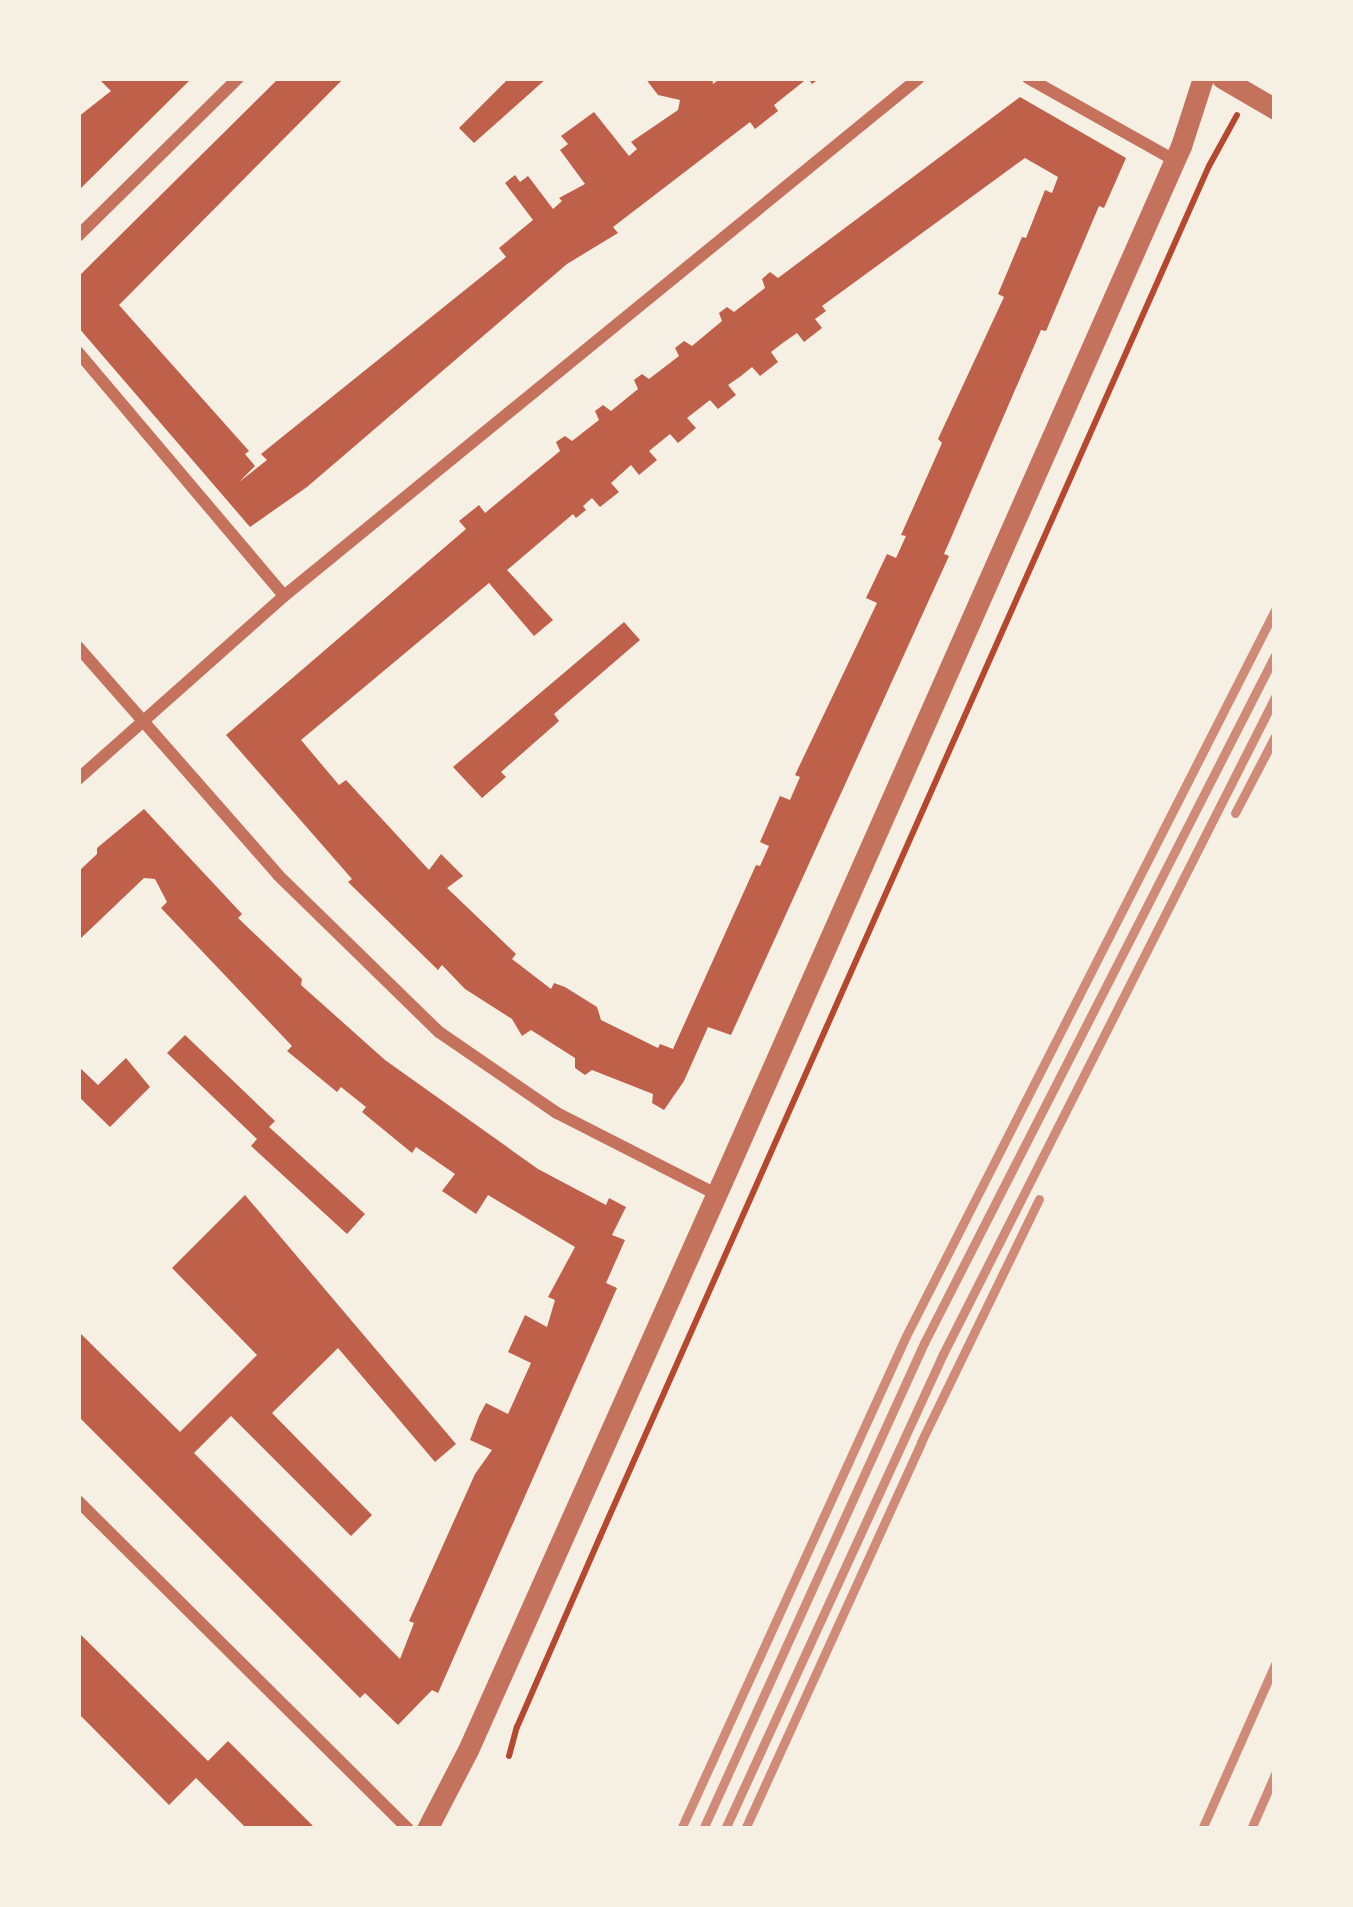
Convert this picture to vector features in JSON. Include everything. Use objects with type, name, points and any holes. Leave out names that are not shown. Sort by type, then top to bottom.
[{"type":"street","points":[[78,236],[238,78]]},
{"type":"street","points":[[78,778],[284,596],[919,78]]},
{"type":"street","points":[[1028,78],[1174,160]]},
{"type":"street","points":[[427,1829],[716,1194],[1174,160],[1203,78]]},
{"type":"street","points":[[1222,78],[1275,109]]},
{"type":"street","points":[[78,352],[284,596]]},
{"type":"street","points":[[78,647],[278,875],[440,1032],[557,1113],[716,1194]]},
{"type":"street","points":[[78,1501],[408,1829]]},
{"type":"path","points":[[509,1756],[517,1727],[600,1537],[1180,230],[1249,94]]},
{"type":"building","points":[[98,78],[192,78],[78,191],[78,117],[111,91]]},
{"type":"building","points":[[279,78],[344,78],[119,305],[249,451],[245,454],[255,466],[239,482],[267,460],[261,454],[506,257],[499,248],[533,220],[505,183],[515,175],[520,182],[528,176],[553,209],[562,201],[559,198],[585,184],[560,150],[568,144],[561,136],[594,112],[629,156],[637,149],[631,142],[678,110],[680,100],[658,95],[645,78],[712,78],[713,84],[721,78],[808,78],[774,105],[778,111],[755,129],[750,122],[613,227],[618,233],[567,264],[307,487],[250,527],[78,327],[78,277]]},
{"type":"building","points":[[509,78],[547,78],[474,143],[459,128]]},
{"type":"building","points":[[1020,97],[1126,158],[1104,208],[1099,206],[1046,331],[1041,330],[944,554],[949,556],[731,1035],[708,1027],[684,1081],[664,1110],[652,1103],[653,1094],[592,1070],[585,1075],[575,1068],[575,1058],[531,1030],[522,1036],[512,1019],[465,989],[442,965],[438,970],[348,882],[352,879],[226,735],[466,529],[459,521],[479,505],[485,513],[560,451],[556,442],[565,436],[572,441],[599,420],[595,411],[603,405],[611,411],[638,389],[634,380],[642,374],[649,379],[679,356],[675,348],[684,341],[692,346],[722,321],[719,313],[727,307],[734,312],[765,288],[762,279],[770,272],[778,278]],"holes":[[[1025,158],[1058,177],[1052,193],[1045,190],[1026,238],[1022,237],[998,294],[1004,297],[938,439],[942,443],[901,535],[906,536],[896,558],[887,554],[866,598],[877,603],[795,775],[800,777],[790,800],[780,796],[760,842],[769,846],[760,866],[756,865],[673,1049],[660,1044],[658,1048],[601,1020],[597,1007],[565,987],[554,983],[551,989],[512,959],[516,954],[447,888],[463,876],[441,854],[429,870],[346,780],[339,785],[301,740],[489,583],[534,636],[553,620],[507,570],[573,514],[576,518],[586,510],[583,506],[592,498],[600,507],[619,492],[611,483],[631,465],[639,475],[657,460],[649,451],[670,434],[678,443],[696,428],[687,418],[710,400],[718,409],[736,395],[728,385],[752,367],[760,376],[778,362],[771,352],[797,333],[804,342],[822,328],[815,319],[826,311],[822,306]]]},
{"type":"building","points":[[624,622],[640,640],[554,714],[559,721],[501,772],[506,777],[482,798],[453,767]]},
{"type":"building","points":[[144,809],[242,914],[238,918],[302,979],[301,985],[385,1060],[538,1169],[606,1205],[609,1198],[626,1207],[612,1235],[625,1240],[606,1283],[617,1288],[438,1693],[432,1690],[398,1725],[365,1693],[360,1698],[78,1416],[78,1331],[180,1432],[257,1355],[172,1268],[245,1195],[456,1444],[435,1462],[338,1348],[272,1413],[372,1515],[351,1536],[231,1416],[194,1453],[400,1659],[414,1623],[409,1621],[475,1474],[492,1450],[470,1440],[479,1416],[486,1403],[508,1414],[531,1363],[508,1352],[525,1315],[547,1327],[555,1300],[548,1297],[575,1247],[488,1195],[476,1214],[442,1191],[455,1174],[416,1147],[412,1153],[362,1112],[366,1107],[341,1087],[337,1092],[287,1051],[292,1046],[161,908],[167,902],[155,879],[144,878],[78,941],[78,872],[97,854],[97,848]]},
{"type":"building","points":[[185,1035],[275,1121],[269,1127],[365,1214],[347,1234],[251,1146],[257,1139],[167,1053]]},
{"type":"building","points":[[126,1058],[150,1087],[110,1127],[78,1096],[78,1066],[98,1085]]},
{"type":"building","points":[[78,1632],[208,1761],[228,1741],[316,1829],[247,1829],[196,1778],[169,1805],[78,1713]]},
{"type":"railway","points":[[681,1829],[906,1336],[1275,610]]},
{"type":"railway","points":[[703,1829],[924,1343],[1275,655]]},
{"type":"railway","points":[[725,1829],[943,1354],[1275,697]]},
{"type":"railway","points":[[1235,813],[1275,736]]},
{"type":"railway","points":[[745,1829],[921,1442],[1039,1199]]},
{"type":"railway","points":[[1202,1829],[1275,1664]]},
{"type":"railway","points":[[1251,1829],[1275,1774]]}]
